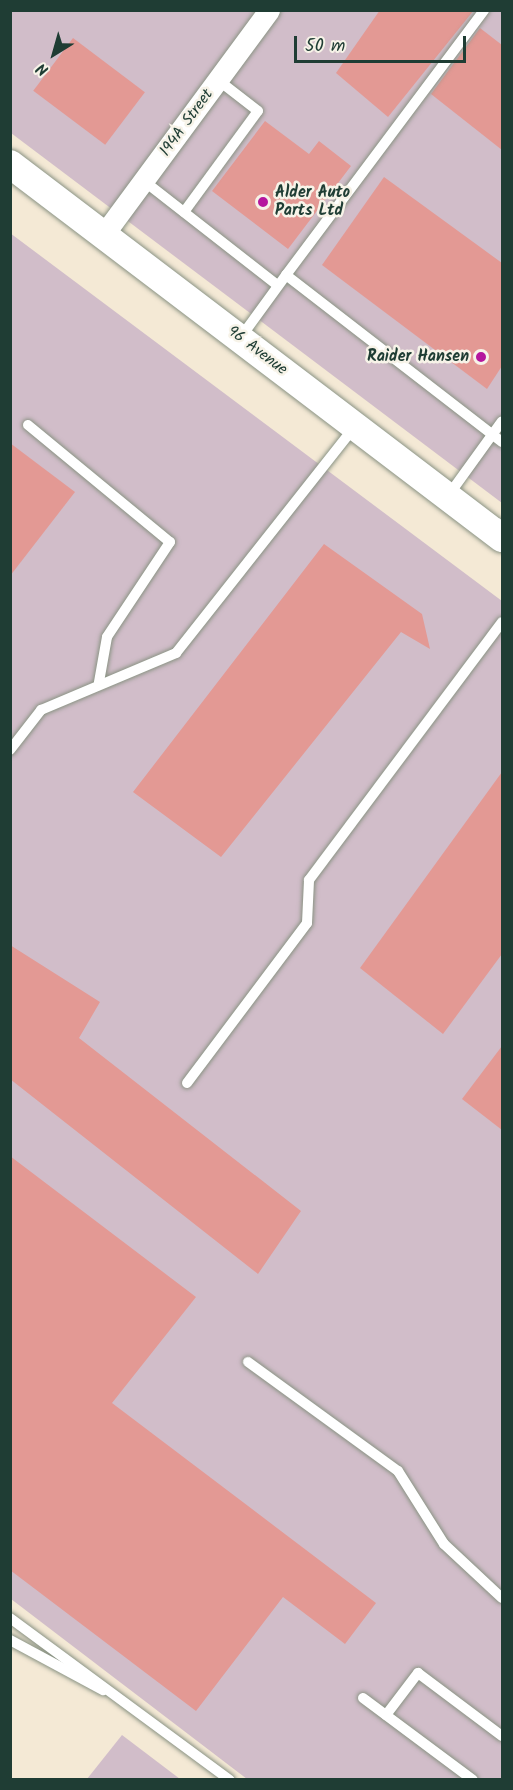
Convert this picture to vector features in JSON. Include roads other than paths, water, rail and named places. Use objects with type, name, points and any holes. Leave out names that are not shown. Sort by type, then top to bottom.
[{"type":"main road","name":"96 Avenue","points":[[10,164],[502,538]]},
{"type":"street","name":"194A Street","points":[[104,234],[269,10]]},
{"type":"lane","points":[[240,338],[277,285],[484,10]]},
{"type":"lane","points":[[184,212],[258,111],[218,80]]},
{"type":"lane","points":[[144,181],[277,285]]},
{"type":"lane","points":[[286,274],[502,442]]},
{"type":"lane","points":[[448,496],[502,421]]},
{"type":"lane","points":[[28,425],[170,542],[107,637],[99,682]]},
{"type":"lane","points":[[10,750],[41,710],[99,682],[176,653],[355,426]]},
{"type":"lane","points":[[188,1083],[307,923],[309,880],[502,622]]},
{"type":"lane","points":[[248,1362],[398,1472],[444,1544],[502,1598]]},
{"type":"lane","points":[[10,1618],[230,1779]]},
{"type":"lane","points":[[10,1640],[130,1704]]},
{"type":"lane","points":[[386,1715],[418,1673],[502,1736]]},
{"type":"lane","points":[[363,1698],[473,1779]]},
{"type":"place","name":"Alder Auto Parts Ltd","points":[[263,202]]},
{"type":"place","name":"Raider Hansen","points":[[481,357]]}]
